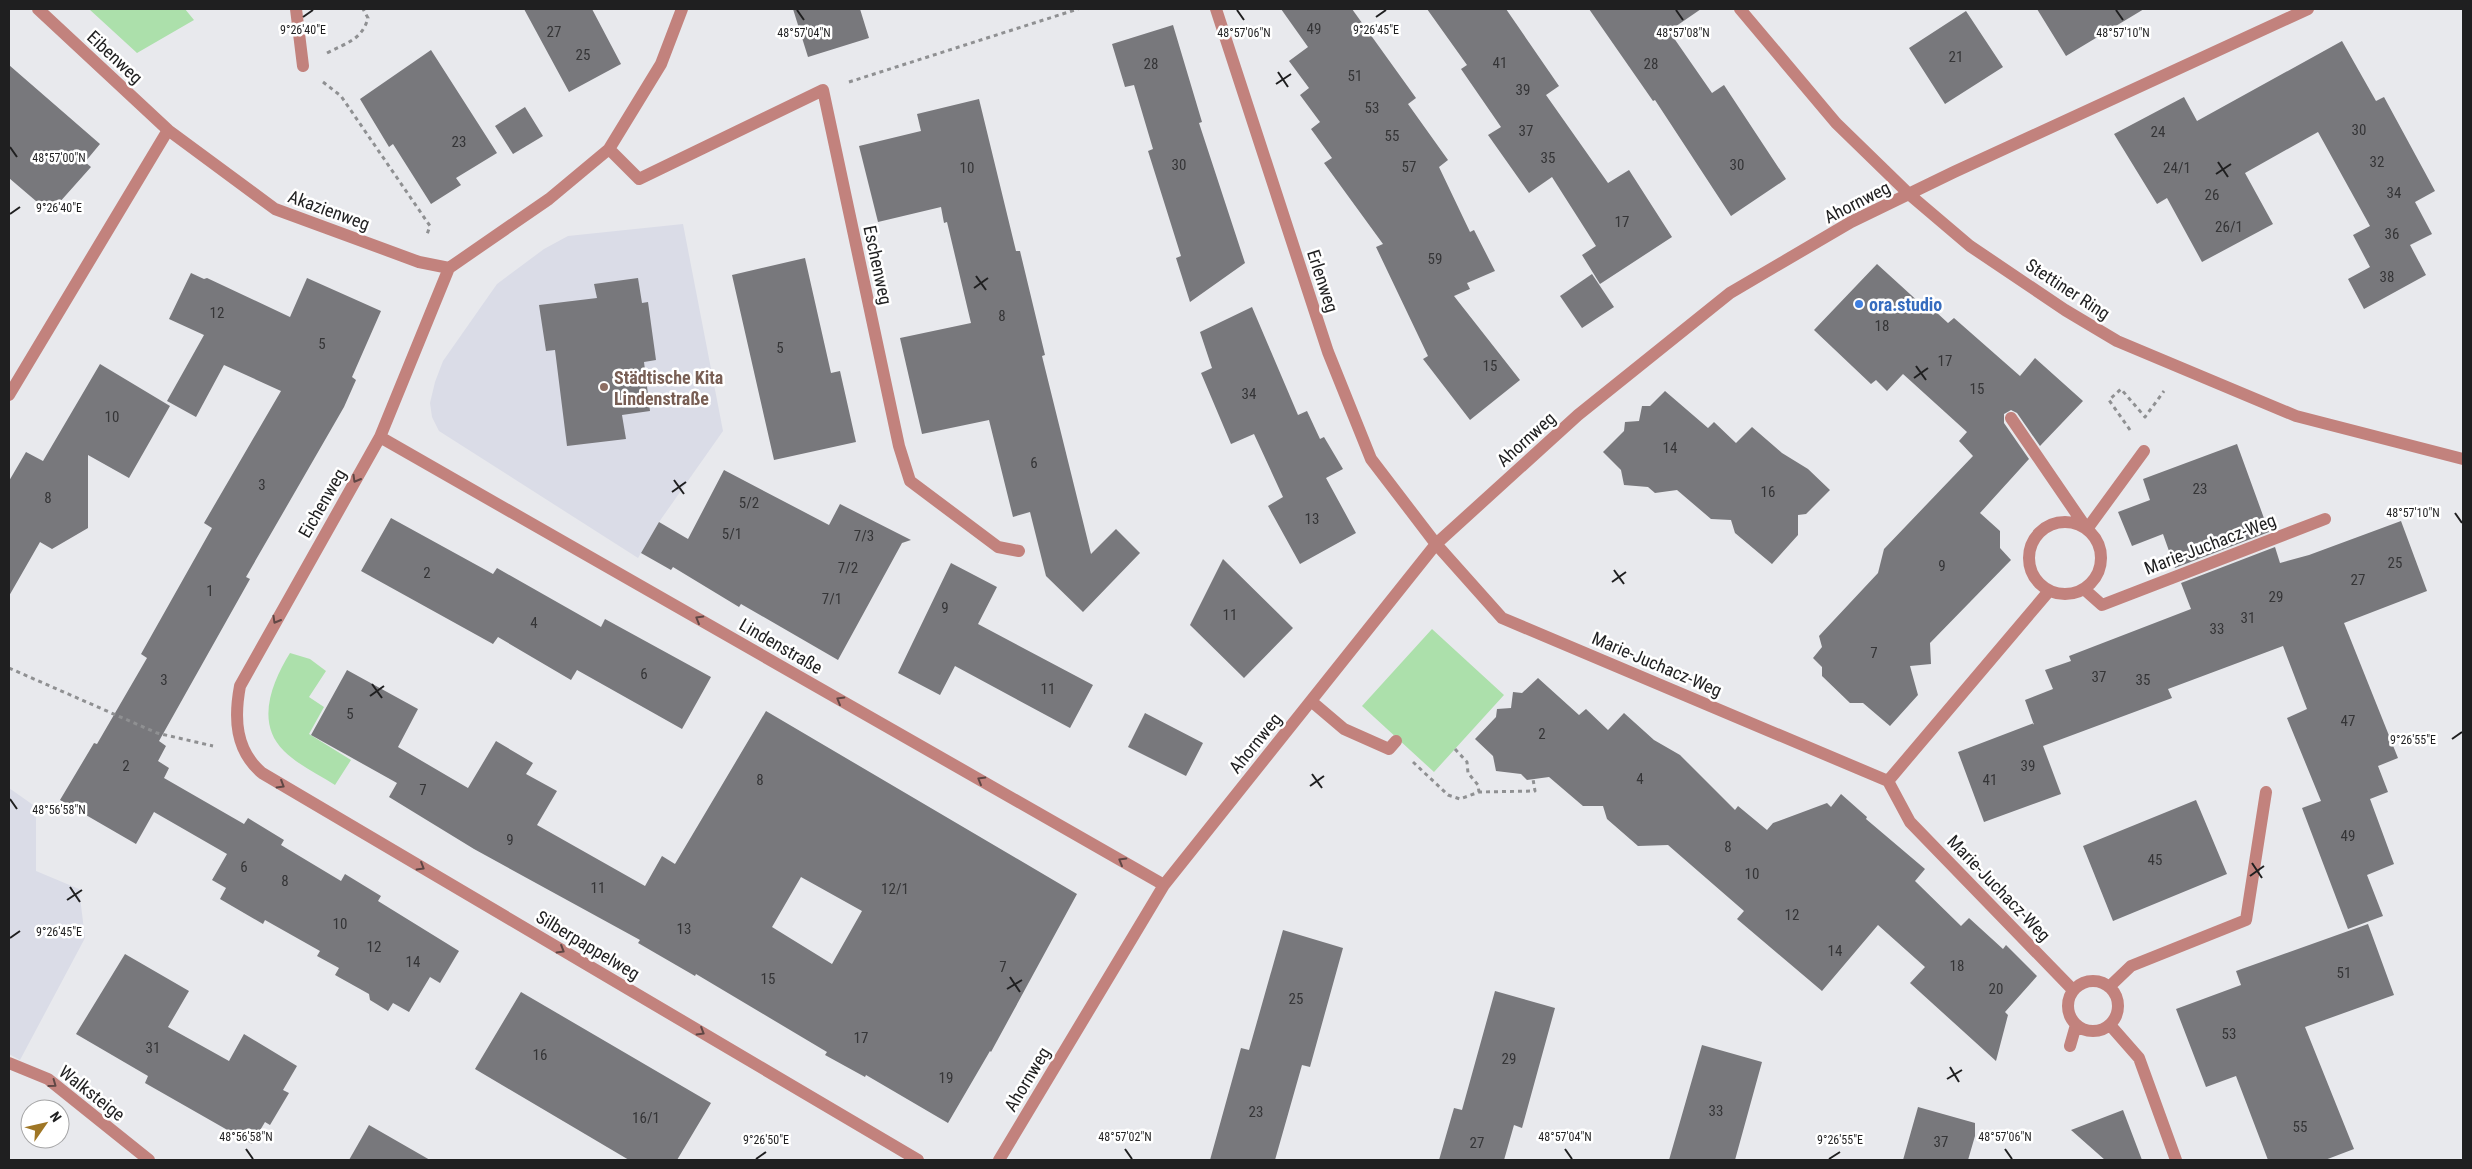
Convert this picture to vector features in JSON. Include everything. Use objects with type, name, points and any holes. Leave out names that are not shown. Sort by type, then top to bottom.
[{"type":"street","name":"Eibenweg","points":[[38,9],[168,130]]},
{"type":"street","points":[[296,9],[303,66]]},
{"type":"street","points":[[449,268],[550,200],[609,149],[661,64],[682,9]]},
{"type":"street","name":"Erlenweg","points":[[1216,9],[1328,352],[1371,459],[1436,544]]},
{"type":"street","name":"Stettiner Ring","points":[[1740,9],[1836,123],[1910,195],[1970,246],[2065,310],[2117,341],[2296,416],[2463,458]]},
{"type":"street","name":"Ahornweg","points":[[999,1160],[1164,885],[1436,544],[1578,415],[1730,293],[1852,222],[1963,168],[2308,9]]},
{"type":"street","points":[[609,149],[639,179],[822,90]]},
{"type":"street","name":"Eschenweg","points":[[822,90],[899,446],[910,481],[998,547],[1019,551]]},
{"type":"street","name":"Akazienweg","points":[[168,130],[275,209],[419,262],[449,268]]},
{"type":"street","points":[[9,394],[168,130]]},
{"type":"street","name":"Eichenweg","points":[[246,753],[237,730],[236,708],[240,686],[380,437],[449,268]]},
{"type":"street","points":[[2011,418],[2099,548],[2101,560],[2098,572],[2084,589],[2073,593],[2061,594],[2049,591],[2032,574],[2028,563],[2029,551],[2034,539],[2047,528],[2064,522],[2076,524],[2086,529]]},
{"type":"street","name":"Lindenstraße","points":[[380,437],[1164,885]]},
{"type":"street","points":[[2086,529],[2144,451]]},
{"type":"street","name":"Marie-Juchacz-Weg","points":[[2084,589],[2102,605],[2325,519]]},
{"type":"street","name":"Marie-Juchacz-Weg","points":[[1436,544],[1502,618],[1888,781],[1910,822],[2073,990]]},
{"type":"street","points":[[1888,781],[2049,591]]},
{"type":"street","points":[[1311,701],[1344,729],[1392,745]]},
{"type":"street","name":"Silberpappelweg","points":[[246,753],[253,765],[262,773],[918,1160]]},
{"type":"street","points":[[2109,987],[2131,966],[2246,920],[2266,792]]},
{"type":"street","points":[[2094,981],[2109,987],[2114,993],[2118,1010],[2110,1025],[2096,1031],[2088,1031],[2076,1025],[2068,1010],[2068,1000],[2073,990],[2086,982],[2094,981]]},
{"type":"street","points":[[2070,1046],[2076,1025]]},
{"type":"street","points":[[2110,1025],[2139,1058],[2176,1160]]},
{"type":"street","name":"Walksteige","points":[[9,1063],[48,1080],[149,1160]]},
{"type":"path","points":[[363,9],[368,18],[364,30],[356,38],[303,66],[341,96],[430,226],[419,262]]},
{"type":"path","points":[[822,90],[1078,9]]},
{"type":"path","points":[[2144,451],[2109,400],[2121,389],[2145,417]]},
{"type":"path","points":[[9,668],[157,733],[246,753]]},
{"type":"path","points":[[1392,745],[1405,754],[1448,795],[1460,799],[1479,792],[1535,791],[1533,779]]},
{"type":"path","points":[[1455,749],[1467,762],[1468,773],[1478,785],[1479,792]]},
{"type":"shaded area","points":[[683,224],[723,431],[659,522],[638,558],[439,431],[432,417],[430,403],[443,361],[497,284],[544,249],[568,236]]},
{"type":"shaded area","points":[[9,788],[36,807],[36,871],[79,889],[85,938],[20,1060],[9,1054]]},
{"type":"green space","points":[[89,9],[185,9],[194,20],[137,53]]},
{"type":"green space","points":[[1432,629],[1504,695],[1434,772],[1362,706]]},
{"type":"green space","points":[[290,653],[310,659],[326,671],[309,697],[324,707],[309,734],[351,760],[335,785],[302,765],[284,751],[275,740],[270,728],[269,702],[277,677]]},
{"type":"building","points":[[524,9],[592,9],[621,64],[569,92]]},
{"type":"building","points":[[793,9],[860,9],[869,38],[808,57]]},
{"type":"building","points":[[1281,9],[1352,9],[1416,98],[1408,104],[1448,160],[1439,167],[1470,232],[1474,230],[1495,271],[1467,283],[1470,289],[1454,296],[1520,380],[1470,420],[1423,359],[1428,356],[1376,247],[1383,244],[1324,163],[1332,158],[1311,129],[1320,122],[1300,95],[1309,88],[1289,61],[1308,47]]},
{"type":"building","points":[[1427,9],[1506,9],[1559,86],[1546,95],[1608,183],[1629,170],[1672,237],[1600,284],[1582,255],[1596,246],[1552,177],[1529,193],[1488,135],[1501,127],[1461,69],[1467,65]]},
{"type":"building","points":[[1589,9],[1701,9],[1669,31],[1712,93],[1724,85],[1786,179],[1731,216],[1655,100],[1653,101]]},
{"type":"building","points":[[2037,9],[2144,9],[2066,56]]},
{"type":"building","points":[[1966,11],[2003,67],[1945,104],[1909,48]]},
{"type":"building","points":[[1173,25],[1202,122],[1199,123],[1245,263],[1190,302],[1176,258],[1181,256],[1148,151],[1153,149],[1134,85],[1125,87],[1112,44]]},
{"type":"building","points":[[2342,41],[2376,101],[2384,97],[2435,191],[2415,202],[2432,234],[2410,245],[2426,275],[2364,309],[2348,279],[2370,267],[2353,235],[2370,226],[2318,132],[2245,173],[2273,224],[2202,262],[2167,198],[2157,204],[2114,134],[2184,97],[2197,121]]},
{"type":"building","points":[[431,50],[497,153],[456,178],[461,185],[431,204],[393,144],[389,147],[360,99]]},
{"type":"building","points":[[9,65],[100,144],[85,162],[91,167],[50,213],[9,178]]},
{"type":"building","points":[[979,99],[1016,251],[1020,251],[1045,355],[1042,356],[1091,554],[1116,529],[1140,553],[1083,612],[1046,576],[1030,512],[1013,517],[989,420],[922,434],[900,338],[971,323],[947,222],[944,223],[941,207],[878,222],[859,146],[921,131],[917,114]]},
{"type":"building","points":[[525,107],[543,136],[513,154],[495,126]]},
{"type":"building","points":[[805,258],[831,373],[840,371],[856,442],[774,460],[732,275]]},
{"type":"building","points":[[1877,264],[1933,315],[1936,312],[1948,323],[1954,318],[2020,376],[2035,358],[2083,401],[2040,446],[2017,413],[2011,410],[2004,414],[2004,423],[2029,459],[1980,513],[2000,531],[2000,548],[2011,560],[1930,643],[1931,664],[1910,666],[1918,695],[1890,726],[1863,703],[1850,703],[1822,676],[1822,667],[1813,658],[1822,647],[1819,636],[1878,573],[1884,549],[1973,456],[1959,441],[1967,432],[1903,374],[1887,391],[1876,380],[1871,384],[1814,330]]},
{"type":"building","points":[[191,273],[204,279],[207,278],[290,317],[307,278],[381,311],[352,377],[356,380],[344,407],[246,577],[250,579],[159,741],[166,746],[158,761],[169,768],[164,778],[244,824],[248,818],[284,840],[281,845],[341,881],[345,874],[381,896],[378,901],[459,951],[440,983],[430,977],[409,1012],[393,1003],[388,1011],[370,1000],[369,994],[335,975],[339,968],[317,956],[320,951],[265,920],[263,924],[220,899],[226,888],[212,880],[227,854],[154,812],[136,844],[60,800],[94,743],[97,744],[147,658],[141,654],[212,528],[204,523],[281,391],[224,365],[196,417],[167,401],[204,335],[169,319]]},
{"type":"building","points":[[1592,274],[1614,307],[1582,328],[1560,296]]},
{"type":"building","name":"Städtische Kita Lindenstraße","points":[[638,278],[642,303],[648,302],[656,360],[644,362],[650,411],[622,415],[626,439],[567,446],[555,350],[546,351],[539,305],[597,298],[594,284]]},
{"type":"building","points":[[1252,307],[1298,415],[1307,411],[1320,439],[1324,437],[1343,469],[1326,478],[1356,533],[1300,564],[1268,506],[1283,497],[1254,434],[1231,444],[1201,373],[1212,368],[1200,332]]},
{"type":"building","points":[[100,364],[170,406],[129,478],[88,455],[88,528],[52,549],[40,542],[9,596],[9,481],[26,452],[43,461]]},
{"type":"building","points":[[1665,391],[1708,428],[1714,422],[1736,443],[1752,427],[1782,453],[1808,469],[1830,490],[1806,514],[1798,515],[1798,535],[1772,564],[1735,533],[1731,520],[1711,519],[1677,490],[1655,493],[1648,487],[1624,485],[1621,470],[1603,452],[1624,431],[1625,422],[1639,421],[1642,406],[1650,406]]},
{"type":"building","points":[[2237,444],[2269,532],[2175,568],[2163,534],[2132,546],[2118,512],[2150,500],[2143,479]]},
{"type":"building","points":[[724,470],[829,525],[840,504],[911,540],[902,543],[838,660],[741,604],[739,607],[673,567],[671,570],[641,553],[659,522],[688,539]]},
{"type":"building","points":[[391,518],[493,574],[497,568],[601,627],[605,619],[711,677],[682,729],[577,670],[571,680],[498,637],[493,644],[361,571]]},
{"type":"building","points":[[2401,521],[2427,591],[2344,623],[2398,758],[2378,766],[2388,792],[2370,799],[2394,864],[2367,875],[2383,916],[2348,929],[2302,808],[2321,801],[2287,718],[2307,709],[2283,646],[2168,689],[2172,698],[2043,746],[2061,794],[1984,822],[1958,752],[2033,723],[2025,700],[2053,689],[2045,670],[2071,661],[2069,656],[2191,609],[2181,583],[2275,547],[2280,563],[2309,555]]},
{"type":"building","points":[[1223,559],[1293,628],[1244,678],[1190,625]]},
{"type":"building","points":[[951,563],[997,587],[978,624],[1093,685],[1070,728],[955,666],[940,695],[898,673]]},
{"type":"building","points":[[347,670],[418,709],[398,747],[468,788],[496,741],[533,763],[526,774],[557,791],[537,825],[645,886],[662,856],[675,864],[766,711],[1077,894],[991,1052],[948,1123],[866,1075],[865,1077],[825,1055],[827,1052],[696,974],[695,976],[638,943],[640,940],[474,849],[389,797],[397,783],[311,735]],"holes":[[[801,877],[862,911],[832,964],[772,927]]]},
{"type":"building","points":[[1538,678],[1579,715],[1586,709],[1608,730],[1624,713],[1654,740],[1680,755],[1735,810],[1738,806],[1767,830],[1773,823],[1827,803],[1831,807],[1841,794],[1867,817],[1866,819],[1925,869],[1915,881],[1961,926],[1969,918],[2003,949],[2006,945],[2037,976],[2005,1012],[2008,1015],[1996,1061],[1910,983],[1925,967],[1878,925],[1822,991],[1737,919],[1744,911],[1668,845],[1638,846],[1607,819],[1603,806],[1583,806],[1549,777],[1527,780],[1521,774],[1496,771],[1493,756],[1475,739],[1496,717],[1497,709],[1511,708],[1513,692],[1522,693]]},
{"type":"building","points":[[1145,713],[1203,743],[1186,776],[1128,747]]},
{"type":"building","points":[[2196,800],[2227,874],[2113,921],[2083,846]]},
{"type":"building","points":[[2368,924],[2394,995],[2305,1027],[2354,1149],[2325,1160],[2268,1160],[2236,1076],[2206,1087],[2176,1009],[2241,985],[2236,971]]},
{"type":"building","points":[[1283,930],[1343,948],[1310,1067],[1302,1065],[1275,1160],[1210,1160],[1241,1048],[1249,1050]]},
{"type":"building","points":[[125,954],[189,991],[168,1027],[229,1061],[244,1034],[297,1066],[283,1090],[289,1093],[270,1125],[265,1122],[252,1144],[145,1083],[148,1076],[76,1034]]},
{"type":"building","points":[[1495,991],[1555,1008],[1522,1128],[1514,1125],[1504,1160],[1439,1160],[1454,1108],[1462,1110]]},
{"type":"building","points":[[521,992],[711,1103],[677,1160],[629,1160],[475,1069]]},
{"type":"building","points":[[1702,1045],[1762,1062],[1735,1160],[1669,1160]]},
{"type":"building","points":[[1918,1107],[1975,1123],[1975,1136],[1968,1160],[1903,1160]]},
{"type":"building","points":[[2123,1110],[2142,1160],[2105,1160],[2071,1130]]},
{"type":"building","points":[[369,1125],[430,1160],[349,1160]]},
{"type":"place","name":"ora.studio","points":[[1859,304]]},
{"type":"place","name":"Städtische Kita Lindenstraße","points":[[604,387]]}]
